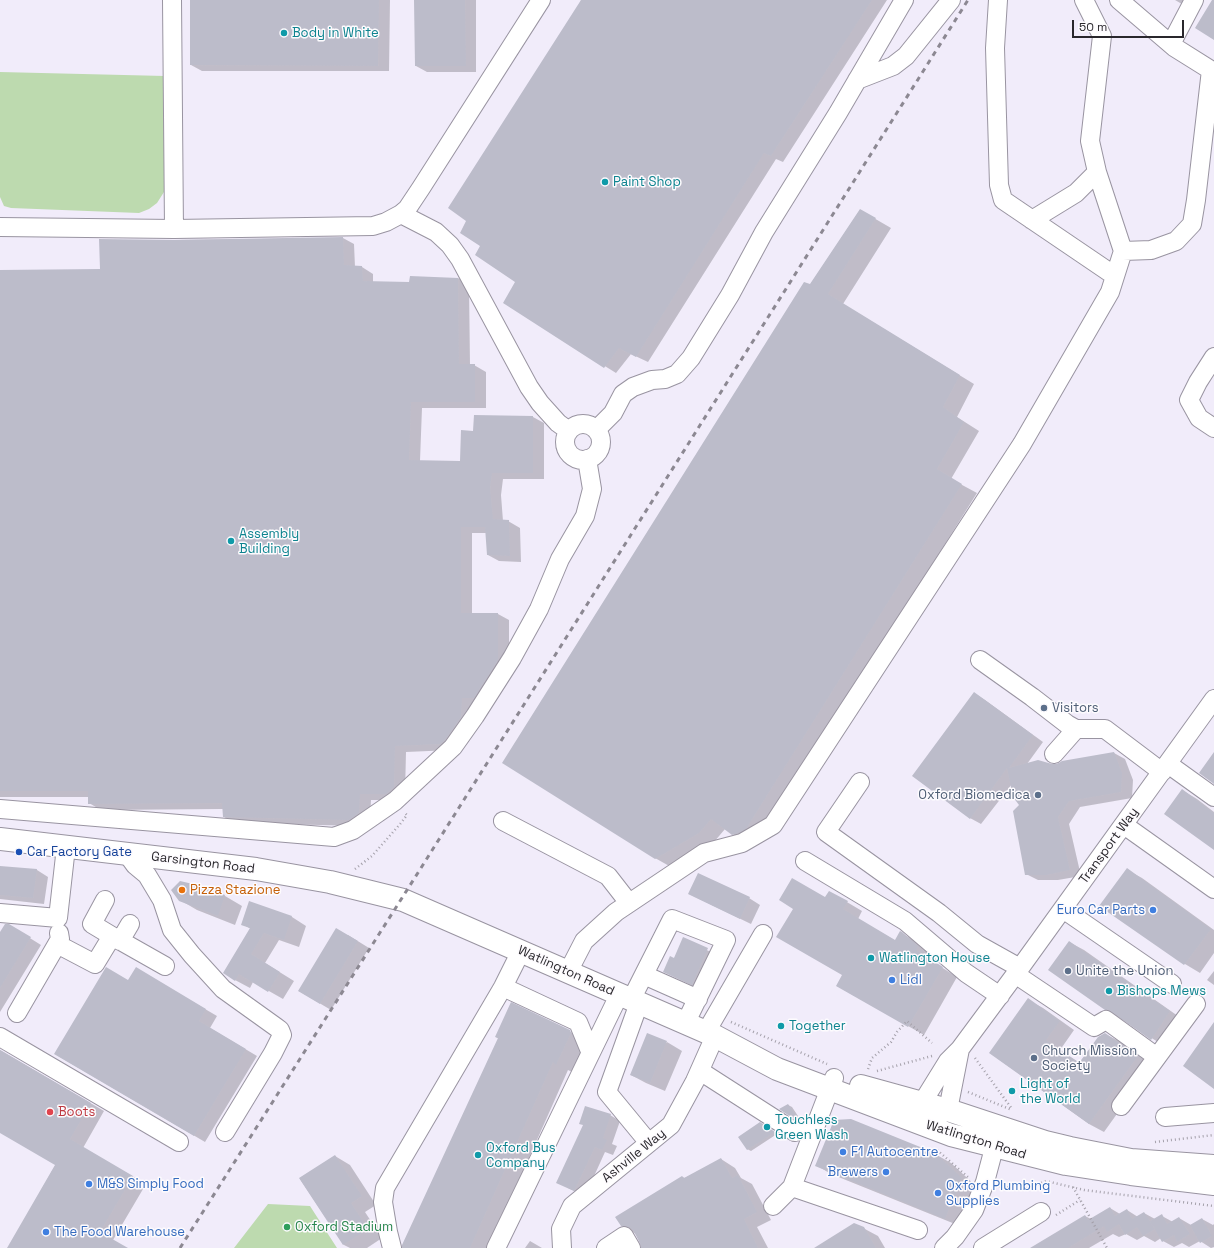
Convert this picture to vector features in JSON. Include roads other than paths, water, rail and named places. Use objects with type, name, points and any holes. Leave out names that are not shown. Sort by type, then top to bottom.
[{"type":"main road","name":"Garsington Road","points":[[0,839],[256,869],[330,882],[403,900]]},
{"type":"main road","name":"Watlington Road","points":[[403,900],[685,1024],[805,1070],[925,1125],[951,1135],[997,1137],[1045,1142],[1131,1160],[1214,1166]]},
{"type":"main road","name":"Watlington Road","points":[[831,1083],[948,1110],[997,1137],[1066,1164],[1131,1174],[1214,1184]]},
{"type":"street","points":[[172,0],[174,229]]},
{"type":"street","points":[[0,227],[174,229],[372,226],[386,222],[401,214],[421,188],[541,0]]},
{"type":"street","points":[[596,430],[617,408],[623,394],[633,387],[652,380],[665,379],[677,374],[691,358],[730,296],[764,232],[904,0]]},
{"type":"street","points":[[857,80],[893,66],[906,56],[951,0]]},
{"type":"street","points":[[998,0],[995,48],[999,186],[1003,200],[1115,276]]},
{"type":"street","points":[[568,972],[584,941],[616,912],[704,853],[742,844],[773,825],[1022,444],[1110,292],[1123,251],[1097,172],[1090,141],[1102,36],[1084,0]]},
{"type":"street","points":[[1119,0],[1171,44],[1213,71],[1192,224],[1176,241],[1151,250],[1123,251]]},
{"type":"street","points":[[1171,44],[1194,0]]},
{"type":"street","points":[[1032,220],[1076,193],[1097,172]]},
{"type":"street","points":[[401,214],[436,232],[450,245],[464,266],[529,387],[540,403],[558,423],[569,431]]},
{"type":"street","points":[[1214,357],[1198,382],[1189,400],[1199,418],[1214,428]]},
{"type":"street","points":[[582,424],[592,426],[600,438],[600,447],[595,455],[587,459],[576,458],[568,451],[565,441],[569,431],[577,425],[582,424]]},
{"type":"street","points":[[0,809],[334,837],[353,830],[395,801],[453,747],[475,716],[512,658],[539,609],[560,559],[585,516],[592,489],[587,459]]},
{"type":"street","points":[[980,660],[1067,724],[1076,729],[1105,729],[1165,768],[1214,797]]},
{"type":"street","name":"Transport Way","points":[[922,1103],[948,1061],[960,1050],[1000,996],[1214,699]]},
{"type":"street","points":[[1054,754],[1076,729]]},
{"type":"street","points":[[860,782],[826,832],[939,913],[977,944],[1018,971],[1094,1027],[1106,1020],[1157,1057]]},
{"type":"street","points":[[503,821],[608,876],[629,903]]},
{"type":"street","points":[[1124,825],[1214,889]]},
{"type":"street","points":[[18,1013],[60,939],[58,918],[66,847]]},
{"type":"street","points":[[127,854],[135,865],[147,875],[162,900],[172,930],[192,955],[223,990],[280,1030],[282,1035],[273,1053],[225,1132]]},
{"type":"street","points":[[805,861],[905,921],[966,972],[1000,996]]},
{"type":"street","points":[[105,900],[92,924],[165,966]]},
{"type":"street","points":[[1063,909],[1172,984]]},
{"type":"street","points":[[0,913],[58,918]]},
{"type":"street","points":[[496,1248],[590,1051],[630,999],[644,975],[672,919],[726,940],[685,1024]]},
{"type":"street","points":[[56,944],[95,964],[130,924]]},
{"type":"street","name":"Ashville Way","points":[[562,1248],[561,1229],[572,1206],[671,1125],[717,1037],[763,934]]},
{"type":"street","points":[[392,1248],[383,1202],[385,1188],[503,987],[521,951]]},
{"type":"street","points":[[644,975],[698,998]]},
{"type":"street","points":[[503,987],[578,1022],[590,1051]]},
{"type":"street","points":[[630,999],[606,1092],[649,1143]]},
{"type":"street","points":[[1121,1106],[1196,1004]]},
{"type":"street","points":[[0,1037],[179,1142]]},
{"type":"street","name":"Transport Way","points":[[948,1110],[960,1050]]},
{"type":"street","points":[[700,1071],[795,1132],[816,1124]]},
{"type":"street","points":[[773,1206],[792,1187],[831,1083]]},
{"type":"street","points":[[922,1103],[925,1125],[948,1110]]},
{"type":"street","points":[[1165,1117],[1214,1113]]},
{"type":"street","points":[[944,1248],[955,1237],[974,1210],[985,1182],[997,1137]]},
{"type":"street","points":[[792,1187],[918,1230]]},
{"type":"street","points":[[983,1248],[1041,1212]]},
{"type":"street","points":[[606,1248],[624,1236],[631,1248]]},
{"type":"railway","points":[[180,1248],[968,0]]},
{"type":"place","name":"Body in White","points":[[284,33]]},
{"type":"place","name":"Paint Shop","points":[[605,182]]},
{"type":"place","name":"Assembly Building","points":[[231,541]]},
{"type":"place","name":"Visitors","points":[[1044,708]]},
{"type":"place","name":"Oxford Biomedica","points":[[1038,795]]},
{"type":"place","name":"Car Factory Gate","points":[[19,852]]},
{"type":"place","name":"Pizza Stazione","points":[[182,890]]},
{"type":"place","name":"Euro Car Parts","points":[[1153,910]]},
{"type":"place","name":"Watlington House","points":[[871,958]]},
{"type":"place","name":"Unite the Union","points":[[1068,971]]},
{"type":"place","name":"Lidl","points":[[892,980]]},
{"type":"place","name":"Bishops Mews","points":[[1109,991]]},
{"type":"place","name":"Together","points":[[781,1026]]},
{"type":"place","name":"Church Mission Society","points":[[1034,1058]]},
{"type":"place","name":"Light of the World","points":[[1012,1091]]},
{"type":"place","name":"Boots","points":[[50,1112]]},
{"type":"place","name":"Touchless Green Wash","points":[[767,1127]]},
{"type":"place","name":"F1 Autocentre","points":[[843,1152]]},
{"type":"place","name":"Oxford Bus Company","points":[[478,1155]]},
{"type":"place","name":"Brewers","points":[[886,1172]]},
{"type":"place","name":"M&S Simply Food","points":[[89,1184]]},
{"type":"place","name":"Oxford Plumbing Supplies","points":[[938,1193]]},
{"type":"place","name":"Oxford Stadium","points":[[287,1227]]},
{"type":"place","name":"The Food Warehouse","points":[[46,1232]]}]
